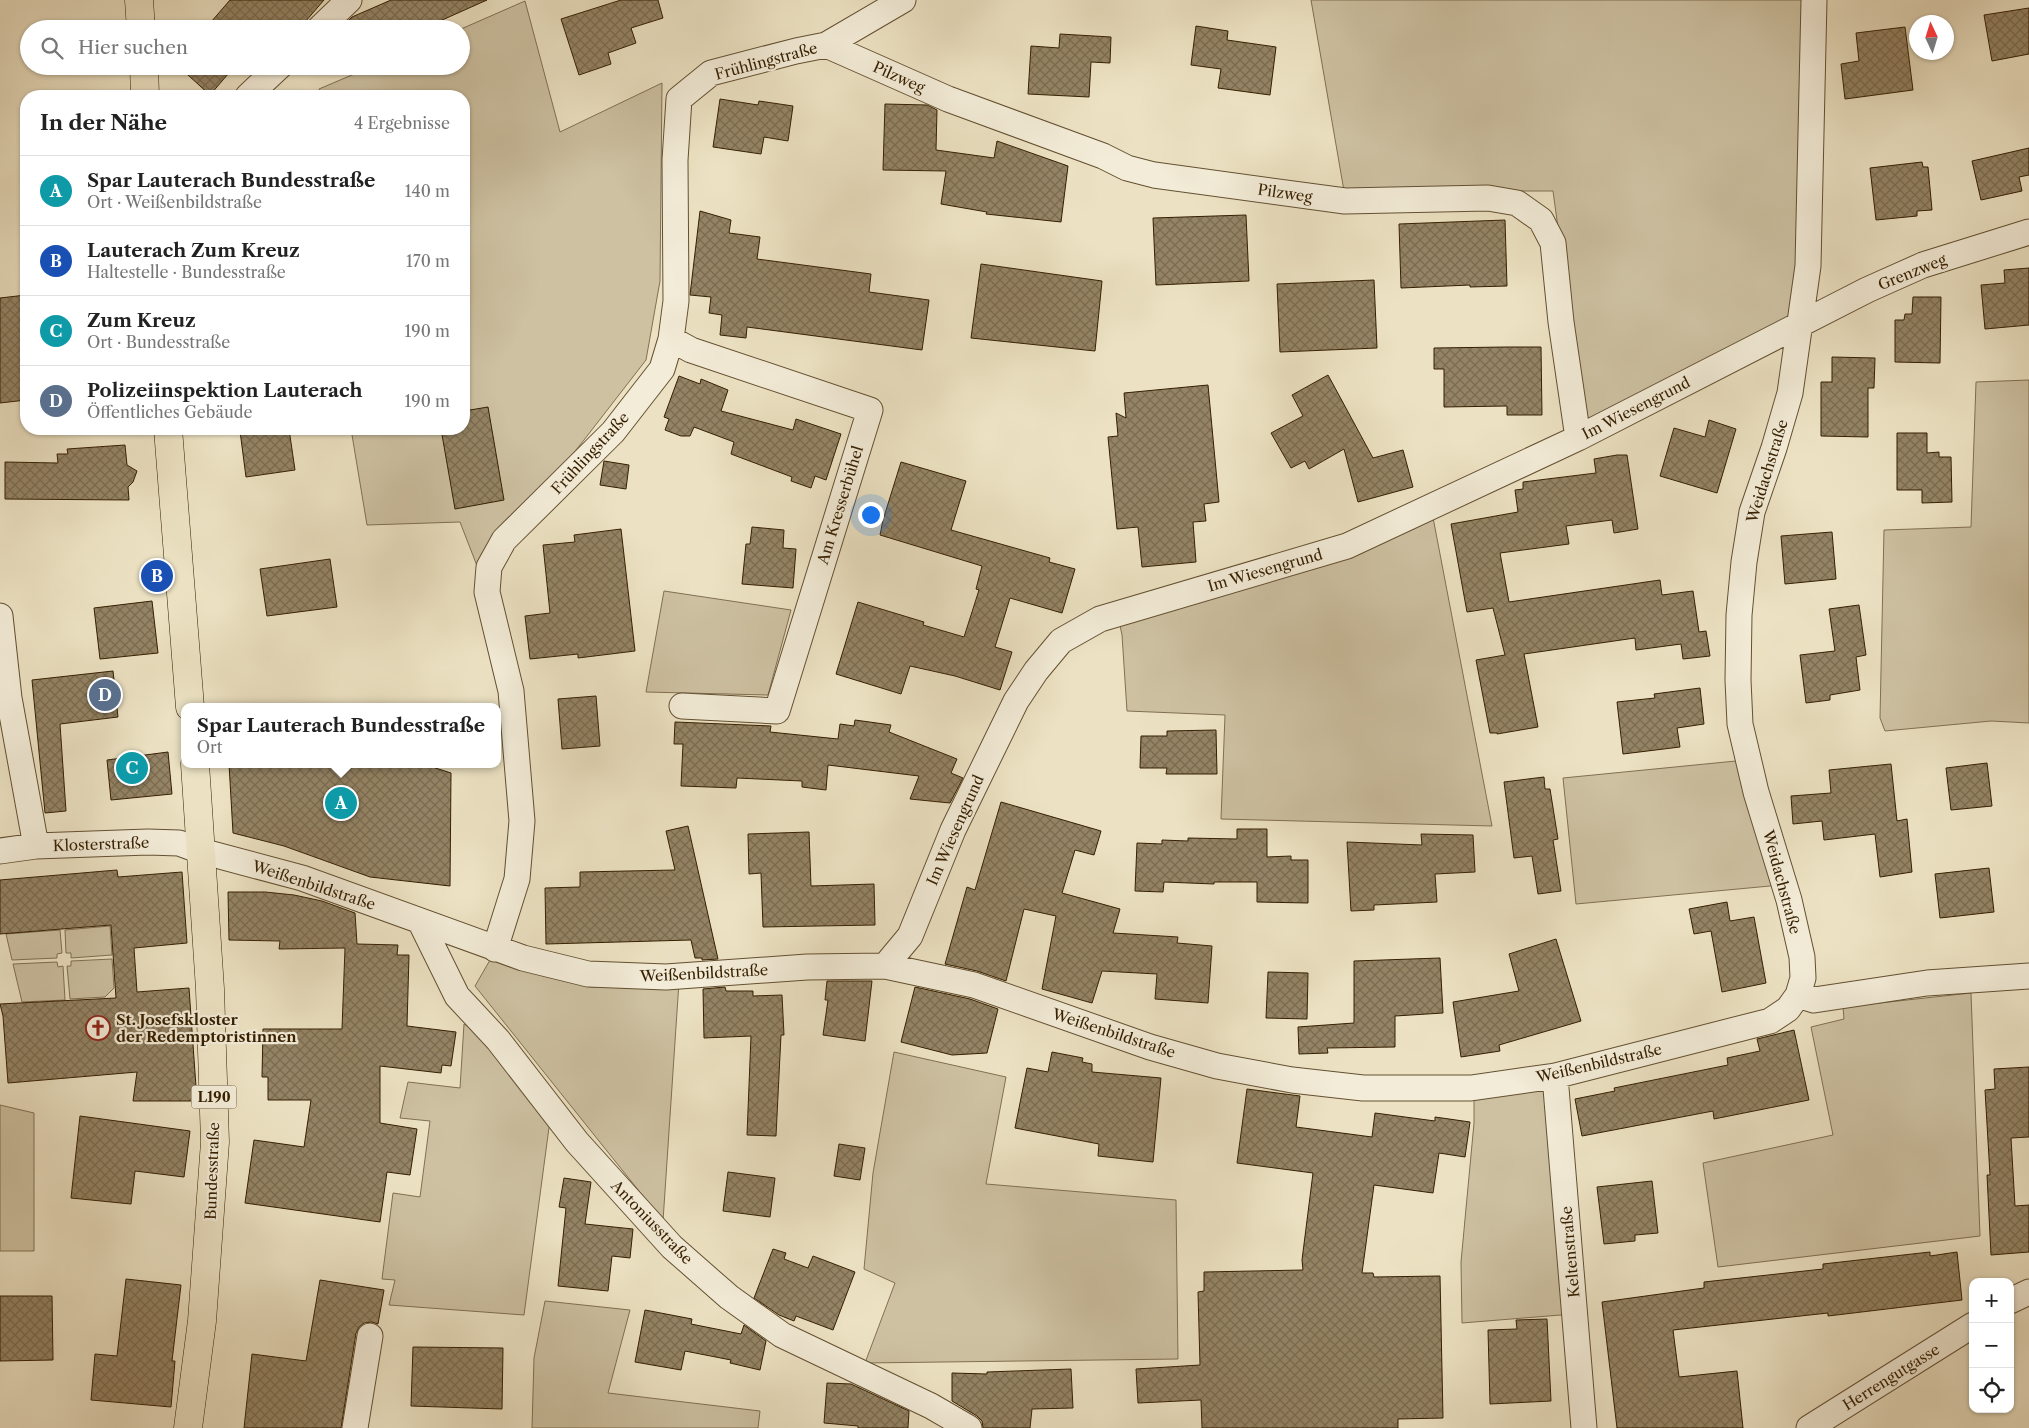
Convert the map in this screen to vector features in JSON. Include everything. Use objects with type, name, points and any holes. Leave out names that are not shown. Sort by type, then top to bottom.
[{"type":"main road","points":[[140,0],[141,20]]},
{"type":"main road","points":[[144,75],[145,90]]},
{"type":"main road","points":[[168,435],[190,703]]},
{"type":"main road","name":"Bundesstraße","points":[[188,1428],[204,1304],[215,1142],[210,989],[195,768]]},
{"type":"street","points":[[328,20],[349,0]]},
{"type":"street","name":"Frühlingstraße","points":[[495,949],[516,879],[522,821],[511,691],[487,592],[489,566],[504,540],[613,432],[662,369],[671,339],[676,301],[675,160],[679,100],[711,73],[826,45],[904,0]]},
{"type":"street","name":"Weidachstraße","points":[[1798,995],[1803,978],[1802,957],[1789,900],[1756,792],[1740,724],[1738,680],[1739,615],[1744,562],[1752,512],[1790,393],[1808,266],[1814,0]]},
{"type":"street","name":"Pilzweg","points":[[826,45],[948,99],[1103,156],[1128,168],[1154,175],[1345,201],[1488,198],[1517,203],[1541,220],[1553,243],[1561,322],[1578,438]]},
{"type":"street","points":[[254,90],[270,75]]},
{"type":"street","name":"Grenzweg","points":[[1800,325],[1867,290],[1923,266],[2029,232]]},
{"type":"street","name":"Im Wiesengrund","points":[[885,966],[910,936],[953,830],[1016,701],[1036,671],[1061,641],[1100,619],[1347,546],[1578,438],[1800,325]]},
{"type":"street","name":"Am Kresserbühel","points":[[671,339],[691,350],[870,410],[777,711],[682,706]]},
{"type":"street","points":[[0,616],[9,698],[36,846]]},
{"type":"street","name":"Klosterstraße","points":[[0,851],[36,846],[148,842],[179,843],[201,851]]},
{"type":"street","name":"Weißenbildstraße","points":[[201,851],[302,878],[462,935],[495,949],[588,974],[666,977],[807,967],[885,966],[974,985],[1150,1047],[1217,1066],[1292,1080],[1363,1088],[1471,1088],[1555,1076],[1770,1021],[1788,1010],[1798,995]]},
{"type":"street","name":"Antoniusstraße","points":[[420,921],[457,996],[498,1040],[577,1142],[672,1248],[728,1296],[782,1335],[931,1406],[970,1428]]},
{"type":"street","points":[[1798,995],[1814,1000],[1927,983],[2029,976]]},
{"type":"street","name":"Keltenstraße","points":[[1555,1076],[1584,1428]]},
{"type":"street","points":[[2014,1299],[2029,1292]]},
{"type":"street","name":"Herrengutgasse","points":[[1809,1428],[1969,1328]]},
{"type":"street","points":[[355,1428],[370,1336]]},
{"type":"shaded area","points":[[1311,0],[1806,0],[1798,322],[1585,427],[1553,191],[1344,191]]},
{"type":"shaded area","points":[[525,1],[560,132],[662,83],[660,281],[646,360],[479,571],[460,522],[367,525],[352,435],[470,435],[470,90],[319,89],[352,75],[470,75],[470,25]]},
{"type":"shaded area","points":[[2029,380],[2029,723],[1991,721],[1885,731],[1880,718],[1884,530],[1971,527],[1976,382]]},
{"type":"shaded area","points":[[1431,507],[1492,826],[1221,819],[1225,715],[1127,711],[1122,635],[1118,616]]},
{"type":"shaded area","points":[[664,591],[791,610],[768,695],[646,692]]},
{"type":"shaded area","points":[[1746,760],[1781,885],[1576,904],[1563,778]]},
{"type":"shaded area","points":[[110,926],[112,955],[71,958],[71,953],[66,953],[65,930]]},
{"type":"shaded area","points":[[60,930],[62,953],[57,954],[57,958],[12,960],[6,934]]},
{"type":"shaded area","points":[[112,959],[114,988],[105,997],[70,999],[67,966],[71,966],[71,961]]},
{"type":"shaded area","points":[[490,960],[592,987],[679,982],[663,1221],[475,986]]},
{"type":"shaded area","points":[[57,962],[58,967],[63,966],[65,1000],[22,1002],[13,964]]},
{"type":"shaded area","points":[[1971,993],[1980,1236],[1718,1267],[1703,1163],[1833,1135],[1811,1027],[1844,1019],[1843,1007]]},
{"type":"shaded area","points":[[464,1024],[487,1040],[550,1120],[524,1315],[389,1305],[395,1280],[382,1279],[393,1193],[420,1197],[430,1121],[400,1118],[408,1082],[460,1088]]},
{"type":"shaded area","points":[[894,1052],[1006,1077],[986,1184],[1176,1200],[1178,1359],[865,1363],[895,1283],[864,1269],[873,1173]]},
{"type":"shaded area","points":[[1554,1079],[1573,1314],[1462,1323],[1461,1262],[1474,1123],[1474,1090]]},
{"type":"shaded area","points":[[0,1105],[34,1113],[34,1251],[0,1251]]},
{"type":"shaded area","points":[[545,1301],[630,1310],[608,1393],[760,1411],[758,1428],[532,1428],[534,1358]]},
{"type":"building","points":[[230,0],[324,0],[307,20],[213,20]]},
{"type":"building","points":[[391,0],[487,0],[442,20],[349,20]]},
{"type":"building","points":[[621,0],[658,0],[663,18],[631,28],[636,43],[608,53],[611,64],[579,75],[561,19]]},
{"type":"building","points":[[2029,8],[2029,54],[1992,61],[1984,15]]},
{"type":"building","points":[[1196,26],[1228,31],[1227,40],[1276,47],[1270,95],[1218,88],[1221,69],[1191,65]]},
{"type":"building","points":[[1905,27],[1913,90],[1845,99],[1841,64],[1859,61],[1856,33]]},
{"type":"building","points":[[1060,34],[1111,37],[1110,63],[1091,62],[1089,97],[1028,94],[1031,46],[1059,48]]},
{"type":"building","points":[[188,75],[227,75],[214,90],[204,90]]},
{"type":"building","points":[[720,99],[758,105],[759,101],[793,106],[788,141],[764,137],[761,154],[713,147]]},
{"type":"building","points":[[885,104],[927,105],[937,110],[936,150],[994,158],[997,141],[1068,166],[1061,222],[986,214],[987,212],[941,204],[946,171],[883,170]]},
{"type":"building","points":[[2029,148],[2029,175],[2019,177],[2022,191],[1981,200],[1972,161]]},
{"type":"building","points":[[1922,162],[1923,167],[1928,167],[1932,210],[1917,211],[1917,216],[1876,220],[1870,168]]},
{"type":"building","points":[[700,211],[731,220],[729,233],[760,237],[757,259],[871,274],[869,292],[929,300],[922,350],[747,327],[746,338],[720,335],[722,315],[709,313],[711,297],[690,295]]},
{"type":"building","points":[[1246,215],[1249,281],[1156,285],[1153,218]]},
{"type":"building","points":[[1505,220],[1507,286],[1470,287],[1470,285],[1401,288],[1399,224]]},
{"type":"building","points":[[981,264],[1102,281],[1095,351],[971,338]]},
{"type":"building","points":[[2029,268],[2029,325],[1985,329],[1981,285],[2005,283],[2004,270]]},
{"type":"building","points":[[1374,280],[1377,348],[1280,352],[1277,284]]},
{"type":"building","points":[[20,296],[20,401],[0,403],[0,298]]},
{"type":"building","points":[[1913,297],[1941,297],[1940,363],[1895,362],[1895,320],[1904,320],[1905,314],[1912,314]]},
{"type":"building","points":[[1541,347],[1542,415],[1507,415],[1507,406],[1444,407],[1444,369],[1434,369],[1434,348]]},
{"type":"building","points":[[1832,357],[1875,358],[1874,388],[1868,388],[1868,437],[1821,436],[1821,382],[1832,382]]},
{"type":"building","points":[[1328,375],[1373,458],[1403,450],[1413,487],[1358,502],[1344,449],[1309,469],[1305,461],[1291,468],[1271,433],[1303,416],[1292,395]]},
{"type":"building","points":[[679,376],[700,384],[701,379],[728,390],[721,411],[793,430],[796,419],[841,434],[826,480],[815,476],[811,488],[791,481],[792,477],[731,454],[734,442],[694,427],[690,436],[681,436],[665,430],[669,419],[664,417]]},
{"type":"building","points":[[1208,385],[1219,502],[1204,504],[1206,521],[1193,522],[1196,562],[1142,567],[1138,527],[1117,529],[1108,437],[1118,436],[1116,413],[1126,418],[1124,393]]},
{"type":"building","points":[[488,407],[504,500],[455,509],[442,435],[470,435],[470,410]]},
{"type":"building","points":[[1709,420],[1736,429],[1717,493],[1660,476],[1674,428],[1705,437]]},
{"type":"building","points":[[1897,433],[1927,433],[1927,453],[1939,452],[1939,457],[1951,457],[1952,502],[1922,503],[1922,490],[1897,490]]},
{"type":"building","points":[[241,435],[290,435],[295,470],[246,477]]},
{"type":"building","points":[[125,445],[127,465],[137,471],[133,482],[128,487],[129,500],[5,499],[5,462],[58,463],[57,454],[68,454],[67,449]]},
{"type":"building","points":[[1627,455],[1638,529],[1614,533],[1612,520],[1566,526],[1569,544],[1500,553],[1509,602],[1660,580],[1662,595],[1693,591],[1699,632],[1706,631],[1710,656],[1683,659],[1681,644],[1636,650],[1635,638],[1524,654],[1538,727],[1497,734],[1490,733],[1476,660],[1505,655],[1493,608],[1467,612],[1451,524],[1518,512],[1515,490],[1523,489],[1523,482],[1596,473],[1594,459]]},
{"type":"building","points":[[604,461],[629,465],[626,489],[600,485]]},
{"type":"building","points":[[901,462],[966,481],[951,530],[1050,558],[1049,562],[1075,569],[1062,613],[1010,598],[995,647],[1012,652],[1000,690],[955,676],[910,666],[901,694],[836,674],[858,602],[924,622],[923,625],[964,637],[979,590],[976,589],[982,566],[880,535]]},
{"type":"building","points":[[752,527],[784,530],[783,548],[796,549],[793,588],[742,584],[746,544],[750,544]]},
{"type":"building","points":[[621,529],[635,651],[578,658],[578,654],[530,659],[525,616],[550,613],[543,545],[575,542],[574,535]]},
{"type":"building","points":[[1832,532],[1836,579],[1785,584],[1781,536]]},
{"type":"building","points":[[330,559],[337,607],[267,616],[260,569]]},
{"type":"building","points":[[152,601],[158,653],[100,659],[94,608]]},
{"type":"building","points":[[1859,605],[1866,655],[1856,657],[1860,690],[1830,695],[1830,700],[1806,703],[1800,655],[1835,651],[1829,609]]},
{"type":"building","points":[[113,671],[118,717],[60,724],[66,811],[45,813],[32,680]]},
{"type":"building","points":[[1700,688],[1704,724],[1677,728],[1680,747],[1623,754],[1617,702],[1655,698],[1654,694]]},
{"type":"building","points":[[596,696],[600,746],[562,749],[558,699]]},
{"type":"building","points":[[855,720],[891,725],[889,732],[957,759],[951,773],[963,778],[950,803],[910,799],[919,776],[828,765],[826,790],[802,787],[802,781],[737,778],[736,788],[681,786],[683,744],[674,744],[675,722],[771,726],[770,732],[838,739],[840,724],[854,726]]},
{"type":"building","points":[[1216,730],[1217,774],[1166,774],[1167,768],[1140,768],[1141,736],[1167,736],[1167,731]]},
{"type":"building","points":[[168,752],[172,794],[111,800],[107,760]]},
{"type":"building","points":[[1987,763],[1992,806],[1951,810],[1946,768]]},
{"type":"building","points":[[1891,764],[1897,821],[1907,819],[1912,872],[1880,877],[1875,834],[1824,840],[1822,821],[1793,824],[1791,796],[1831,793],[1829,770]]},
{"type":"building","points":[[229,768],[435,768],[451,773],[450,886],[370,877],[284,846],[233,833]]},
{"type":"building","points":[[1544,777],[1545,789],[1550,789],[1558,839],[1553,840],[1561,891],[1538,894],[1532,856],[1514,858],[1504,782]]},
{"type":"building","points":[[1001,802],[1101,831],[1094,855],[1075,850],[1062,893],[1120,909],[1113,933],[1178,937],[1177,943],[1212,946],[1208,1003],[1155,999],[1157,974],[1102,971],[1092,1003],[1042,989],[1056,916],[1024,909],[1006,981],[977,971],[945,964],[967,887],[975,890]]},
{"type":"building","points":[[688,826],[718,959],[702,960],[702,958],[695,958],[691,940],[546,944],[545,888],[580,887],[580,872],[675,870],[666,831]]},
{"type":"building","points":[[1237,829],[1267,829],[1267,857],[1291,856],[1291,860],[1308,860],[1308,903],[1257,902],[1257,882],[1214,882],[1214,884],[1164,882],[1163,892],[1135,891],[1137,843],[1162,844],[1162,840],[1188,841],[1188,838],[1237,839]]},
{"type":"building","points":[[809,832],[811,886],[874,884],[875,925],[763,927],[761,873],[749,874],[748,834]]},
{"type":"building","points":[[1421,834],[1473,835],[1475,872],[1435,874],[1437,902],[1374,905],[1374,910],[1351,911],[1347,842],[1422,845]]},
{"type":"building","points":[[1989,868],[1994,912],[1940,918],[1935,874]]},
{"type":"building","points":[[117,870],[118,877],[182,872],[187,943],[134,948],[137,992],[189,988],[197,1101],[133,1101],[137,1072],[8,1083],[3,1016],[0,1004],[116,998],[111,925],[0,934],[0,880]]},
{"type":"building","points":[[228,892],[265,892],[294,895],[322,901],[355,913],[357,944],[398,945],[397,955],[409,955],[407,1026],[456,1032],[451,1066],[442,1065],[441,1073],[380,1066],[380,1123],[417,1129],[410,1175],[387,1172],[380,1222],[245,1203],[254,1140],[304,1147],[311,1100],[268,1100],[268,1077],[262,1077],[263,1029],[342,1029],[345,948],[279,949],[280,941],[229,940]]},
{"type":"building","points":[[1727,902],[1730,921],[1754,917],[1766,983],[1722,992],[1711,931],[1694,934],[1689,909]]},
{"type":"building","points":[[1556,939],[1581,1021],[1499,1045],[1500,1051],[1461,1057],[1453,1002],[1519,991],[1509,954]]},
{"type":"building","points":[[1440,958],[1443,1013],[1395,1016],[1395,1047],[1327,1048],[1328,1053],[1299,1054],[1298,1027],[1354,1023],[1354,961]]},
{"type":"building","points":[[1268,972],[1308,973],[1307,1019],[1266,1018]]},
{"type":"building","points":[[827,981],[872,981],[865,1041],[823,1035],[828,1000],[825,1000]]},
{"type":"building","points":[[725,987],[726,991],[753,991],[753,996],[782,995],[784,1035],[781,1035],[776,1136],[747,1135],[751,1036],[704,1038],[703,989]]},
{"type":"building","points":[[915,987],[970,999],[998,1009],[987,1053],[952,1055],[901,1042]]},
{"type":"building","points":[[1794,1030],[1809,1100],[1714,1119],[1713,1111],[1582,1136],[1575,1099],[1615,1091],[1614,1088],[1728,1065],[1727,1058],[1760,1051],[1757,1039]]},
{"type":"building","points":[[1052,1052],[1083,1058],[1082,1062],[1092,1064],[1092,1072],[1161,1078],[1153,1162],[1098,1156],[1099,1144],[1015,1128],[1027,1068],[1048,1072]]},
{"type":"building","points":[[2029,1067],[2029,1137],[2011,1138],[2015,1206],[2029,1205],[2029,1252],[1991,1255],[1987,1175],[1990,1175],[1985,1090],[1995,1089],[1994,1069]]},
{"type":"building","points":[[1247,1089],[1300,1096],[1296,1127],[1372,1137],[1375,1113],[1435,1121],[1435,1117],[1470,1122],[1465,1157],[1439,1153],[1433,1193],[1374,1185],[1362,1273],[1373,1273],[1374,1277],[1440,1276],[1443,1418],[1398,1419],[1398,1428],[1202,1428],[1201,1400],[1138,1403],[1136,1369],[1200,1365],[1198,1292],[1204,1291],[1204,1272],[1303,1270],[1302,1260],[1313,1173],[1237,1163]]},
{"type":"building","points":[[80,1116],[190,1131],[184,1177],[135,1171],[131,1204],[71,1198]]},
{"type":"building","points":[[839,1144],[865,1148],[860,1180],[834,1176]]},
{"type":"building","points":[[728,1172],[775,1178],[770,1217],[723,1211]]},
{"type":"building","points":[[564,1178],[591,1182],[585,1224],[633,1229],[630,1258],[612,1256],[608,1291],[558,1286],[566,1208],[559,1207]]},
{"type":"building","points":[[1652,1181],[1658,1233],[1635,1235],[1635,1241],[1604,1244],[1597,1187]]},
{"type":"building","points":[[773,1249],[786,1253],[784,1259],[808,1268],[813,1256],[855,1272],[833,1330],[796,1316],[794,1321],[779,1315],[754,1298]]},
{"type":"building","points":[[1930,1252],[1930,1256],[1957,1252],[1962,1300],[1828,1316],[1828,1313],[1673,1330],[1679,1377],[1737,1371],[1743,1428],[1617,1428],[1602,1302],[1704,1288],[1704,1282],[1823,1269],[1823,1264]]},
{"type":"building","points":[[126,1279],[181,1285],[172,1361],[175,1361],[171,1407],[91,1400],[95,1354],[117,1356]]},
{"type":"building","points":[[320,1280],[384,1290],[378,1324],[372,1322],[364,1323],[356,1333],[341,1428],[244,1428],[252,1354],[306,1361]]},
{"type":"building","points":[[0,1296],[52,1296],[53,1360],[0,1361]]},
{"type":"building","points":[[645,1310],[692,1319],[691,1324],[741,1334],[744,1325],[766,1341],[760,1370],[730,1363],[731,1360],[685,1351],[681,1370],[635,1362]]},
{"type":"building","points":[[1547,1319],[1551,1401],[1490,1404],[1488,1330],[1517,1329],[1516,1320]]},
{"type":"building","points":[[413,1347],[503,1348],[502,1409],[411,1406]]},
{"type":"building","points":[[1071,1369],[1073,1408],[1032,1409],[1030,1428],[983,1428],[982,1421],[977,1416],[952,1401],[952,1373],[987,1374],[987,1372]]},
{"type":"building","points":[[827,1383],[851,1384],[909,1411],[908,1428],[858,1428],[858,1426],[824,1423]]},
{"type":"place","name":"Lauterach Zum Kreuz","points":[[157,576]]},
{"type":"place","name":"Polizeiinspektion Lauterach","points":[[105,695]]},
{"type":"place","name":"Zum Kreuz","points":[[132,768]]},
{"type":"place","name":"Spar Lauterach Bundesstraße","points":[[341,803]]},
{"type":"place","name":"St. Josefskloster der Redemptoristinnen","points":[[98,1028]]}]
